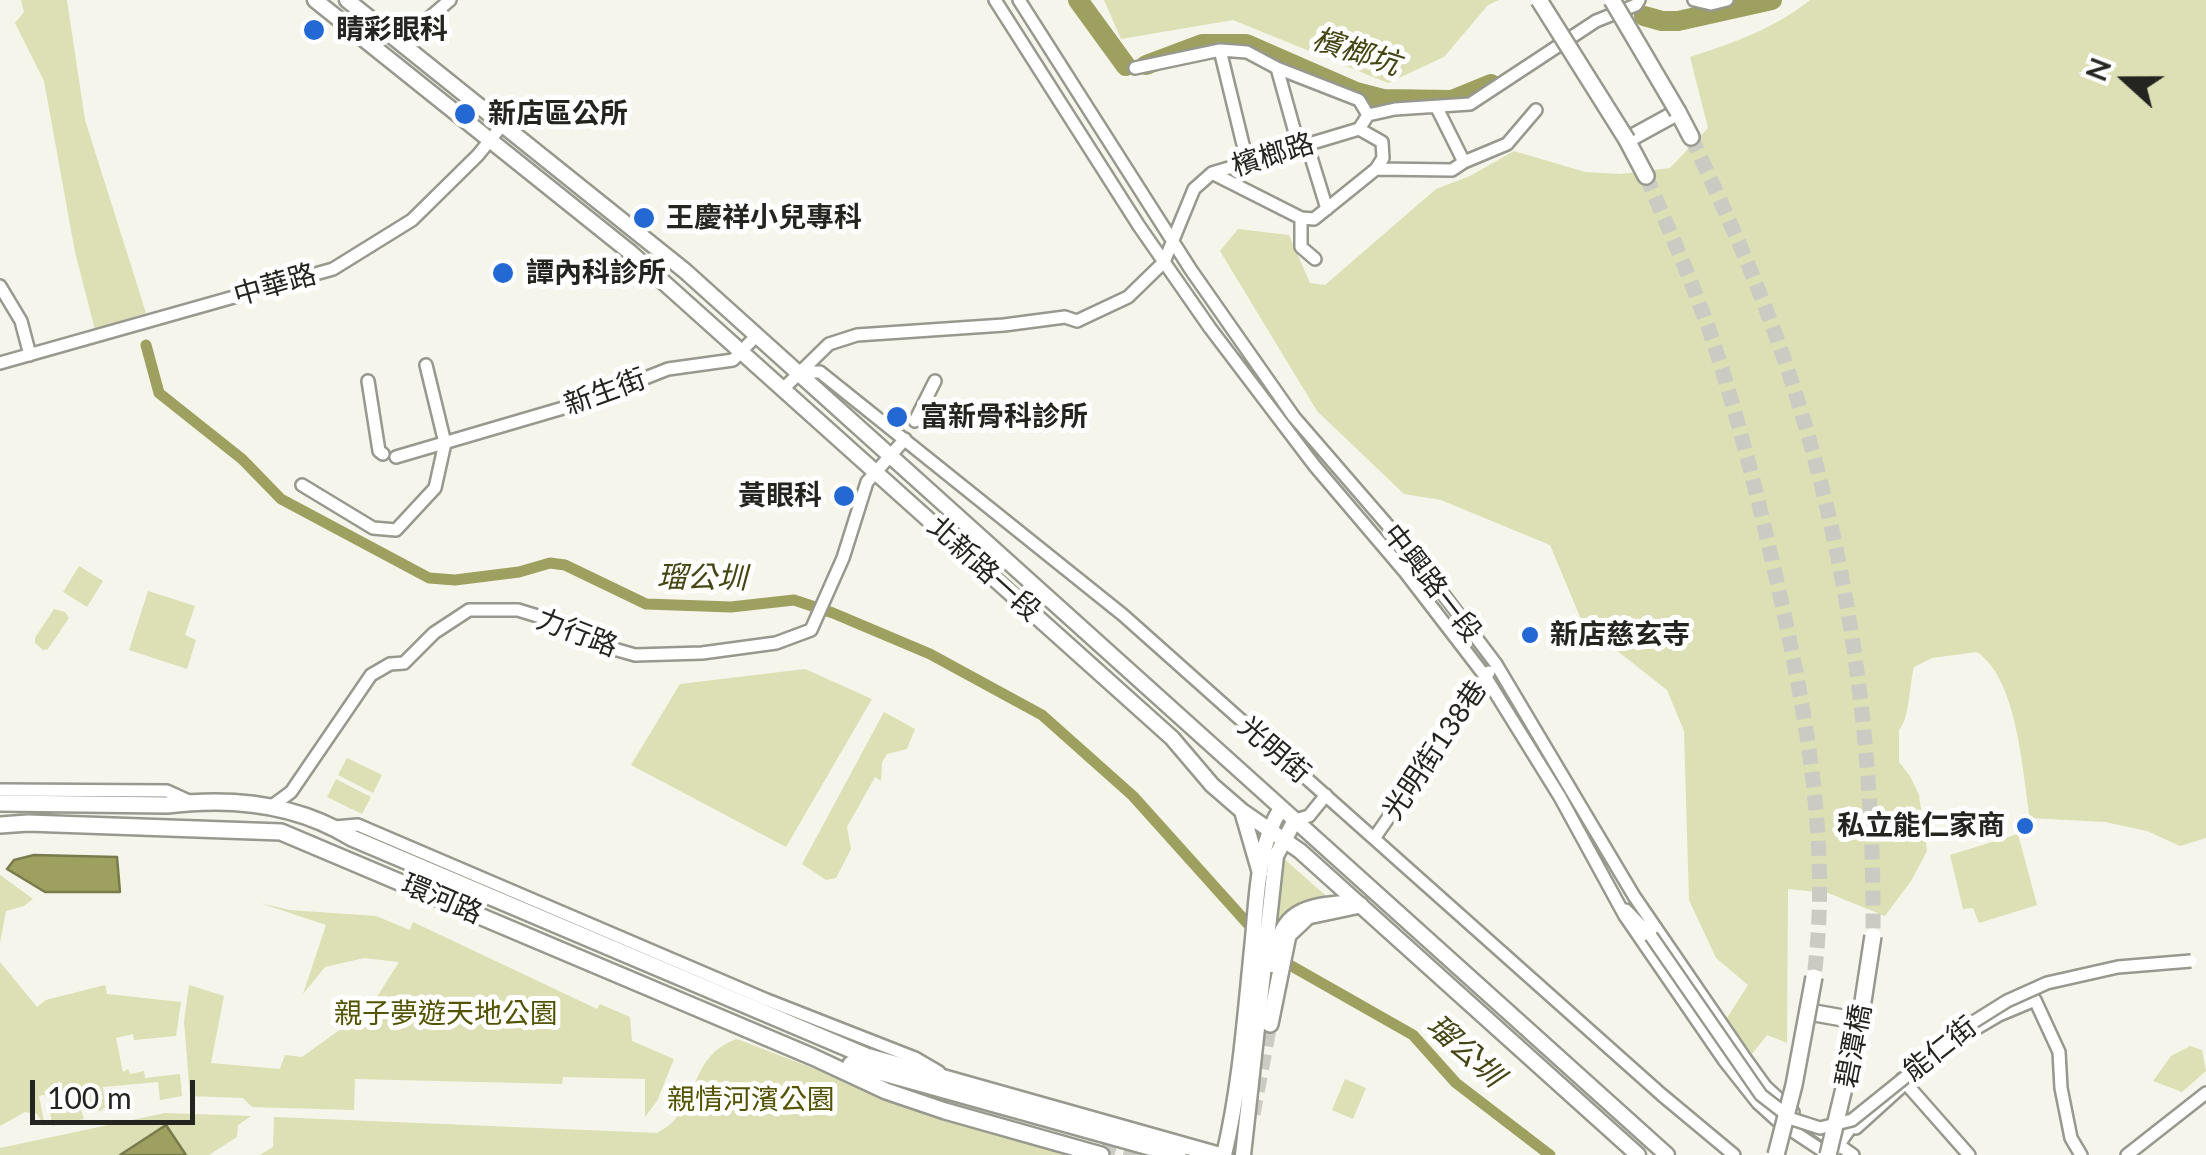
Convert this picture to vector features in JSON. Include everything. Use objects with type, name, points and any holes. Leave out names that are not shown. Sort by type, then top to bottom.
[{"type":"highway","points":[[1539,0],[1646,176]]},
{"type":"highway","points":[[1612,0],[1691,137]]},
{"type":"highway","points":[[1626,140],[1678,112]]},
{"type":"highway","name":"環河路","points":[[0,804],[190,802],[272,806],[334,827],[866,1056],[1221,1155]]},
{"type":"highway","name":"環河路","points":[[0,825],[281,832],[860,1078],[932,1094],[1101,1150]]},
{"type":"highway","points":[[1270,1024],[1288,935],[1308,916],[1360,905]]},
{"type":"highway","name":"碧潭橋","points":[[1833,1150],[1873,936]]},
{"type":"highway","name":"碧潭橋","points":[[1776,1155],[1814,977]]},
{"type":"highway","points":[[1808,1012],[1860,1021]]},
{"type":"highway","points":[[813,1056],[936,1086],[1178,1155]]},
{"type":"main road","name":"北新路一段","points":[[315,0],[631,253],[1172,738],[1212,785],[1242,811],[1284,838],[1360,905],[1620,1149],[1638,1155]]},
{"type":"main road","name":"北新路一段","points":[[347,0],[685,270],[888,457],[1667,1155]]},
{"type":"main road","points":[[1221,1155],[1240,1059],[1260,873],[1268,828],[1281,808]]},
{"type":"main road","points":[[1242,811],[1260,873]]},
{"type":"main road","points":[[1243,1155],[1276,856],[1295,820]]},
{"type":"main road","points":[[1260,998],[1270,976],[1277,938],[1291,918],[1317,905],[1360,905]]},
{"type":"street","points":[[400,42],[450,0]]},
{"type":"street","name":"中興路一段","points":[[995,0],[1164,262],[1303,451],[1405,572],[1485,676],[1620,905],[1758,1103],[1779,1122],[1833,1150],[1853,1155]]},
{"type":"street","name":"中興路一段","points":[[1019,0],[1191,270],[1294,417],[1416,558],[1496,664],[1634,896],[1766,1086],[1833,1150]]},
{"type":"street","points":[[1212,173],[1302,218],[1314,219],[1376,169],[1383,158],[1382,142],[1359,129],[1368,115],[1395,109],[1470,104],[1596,22],[1639,0]]},
{"type":"street","points":[[1694,0],[1711,4],[1727,0]]},
{"type":"street","points":[[1135,68],[1220,50],[1247,52],[1358,100],[1368,115]]},
{"type":"street","points":[[1220,50],[1247,161]]},
{"type":"street","points":[[1277,68],[1327,209]]},
{"type":"street","points":[[1437,108],[1464,162]]},
{"type":"street","points":[[1376,169],[1452,170],[1507,144],[1536,110]]},
{"type":"street","name":"中華路","points":[[0,363],[333,268],[412,220],[503,124]]},
{"type":"street","name":"檳榔路","points":[[783,389],[828,344],[857,335],[1064,318],[1078,322],[1128,297],[1164,262],[1194,189],[1212,173],[1359,129]]},
{"type":"street","points":[[1302,218],[1301,247],[1315,259]]},
{"type":"street","points":[[0,286],[21,321],[30,355]]},
{"type":"street","points":[[742,353],[757,335]]},
{"type":"street","name":"新生街","points":[[368,380],[379,451],[389,456],[586,401],[668,369],[733,360],[742,353]]},
{"type":"street","points":[[302,485],[373,528],[396,530],[435,488],[445,443],[426,364]]},
{"type":"street","name":"光明街","points":[[799,372],[820,372],[1092,588],[1375,837],[1719,1149],[1734,1155]]},
{"type":"street","points":[[915,421],[936,381]]},
{"type":"street","name":"力行路","points":[[272,806],[291,792],[372,675],[390,664],[404,663],[434,633],[469,610],[518,610],[600,645],[635,655],[702,654],[776,643],[811,630],[844,553],[867,482],[905,439]]},
{"type":"street","name":"光明街138巷","points":[[1375,837],[1496,664]]},
{"type":"street","name":"環河路","points":[[0,790],[167,791],[190,802]]},
{"type":"street","points":[[1295,820],[1309,816],[1326,794]]},
{"type":"street","points":[[1634,896],[1651,936]]},
{"type":"street","points":[[1620,905],[1651,936]]},
{"type":"street","name":"能仁街","points":[[1651,936],[1761,1094],[1792,1119],[1820,1128],[1852,1120],[1975,1021],[2046,983],[2118,966],[2206,962]]},
{"type":"street","points":[[1833,1150],[1902,1079],[1999,1015],[2035,1000],[2059,1052],[2061,1088],[2072,1138],[2080,1155]]},
{"type":"street","points":[[1902,1079],[1969,1155]]},
{"type":"street","points":[[2126,1155],[2206,1093]]},
{"type":"green space","points":[[21,0],[67,0],[85,120],[146,313],[95,330],[75,252],[44,81],[15,23],[24,12]]},
{"type":"green space","points":[[1104,0],[1499,0],[1488,5],[1444,57],[1388,83],[1233,20],[1121,39]]},
{"type":"green space","points":[[1810,0],[2206,0],[2206,838],[2180,846],[2147,831],[2105,822],[2030,818],[2010,704],[1991,665],[1977,652],[1932,658],[1914,667],[1907,710],[1899,730],[1899,762],[1919,795],[1927,851],[1885,916],[1828,893],[1788,889],[1787,1043],[1767,1035],[1752,1054],[1727,1018],[1748,985],[1716,958],[1689,900],[1684,731],[1667,690],[1583,624],[1550,545],[1441,500],[1404,494],[1317,411],[1220,251],[1238,229],[1289,235],[1310,283],[1325,285],[1436,189],[1470,176],[1514,151],[1585,172],[1620,174],[1670,168],[1708,128],[1690,57],[1768,27]]},
{"type":"green space","points":[[79,566],[103,581],[87,607],[63,592]]},
{"type":"green space","points":[[148,591],[195,606],[185,635],[196,640],[187,669],[129,650]]},
{"type":"green space","points":[[54,609],[65,612],[69,618],[48,649],[43,650],[35,638]]},
{"type":"green space","points":[[805,669],[872,699],[786,847],[631,765],[680,684]]},
{"type":"green space","points":[[884,712],[915,729],[907,749],[887,754],[882,762],[881,781],[875,777],[847,827],[851,849],[836,878],[826,880],[802,864]]},
{"type":"green space","points":[[347,758],[382,775],[373,793],[338,775]]},
{"type":"green space","points":[[336,779],[371,797],[362,814],[327,797]]},
{"type":"green space","points":[[2018,834],[2037,905],[1979,923],[1973,908],[1963,909],[1950,855]]},
{"type":"green space","points":[[1282,857],[1333,902],[1286,917],[1276,927]]},
{"type":"green space","points":[[0,875],[33,899],[6,911],[0,943]]},
{"type":"green space","name":"親子夢遊天地公園","points":[[260,903],[289,910],[376,916],[410,930],[413,922],[597,1009],[600,1004],[630,1017],[632,1041],[674,1059],[657,1101],[645,1117],[645,1079],[563,1077],[562,1084],[355,1079],[354,1110],[252,1107],[243,1098],[190,1096],[184,1021],[189,985],[224,996],[211,1063],[280,1069],[285,1055],[302,1057],[370,1008],[399,962],[364,958],[325,967],[303,994],[326,925]]},
{"type":"green space","points":[[0,962],[37,1007],[46,1000],[105,985],[107,994],[181,1002],[176,1036],[134,1040],[133,1034],[116,1038],[123,1072],[144,1071],[145,1078],[180,1074],[182,1096],[160,1100],[158,1082],[103,1087],[105,1107],[101,1111],[85,1103],[74,1089],[39,1096],[45,1127],[37,1114],[25,1112],[0,1126]]},
{"type":"green space","name":"親情河濱公園","points":[[737,1039],[859,1086],[1081,1155],[260,1155],[273,1147],[274,1117],[657,1133],[681,1112],[709,1058]]},
{"type":"green space","points":[[2190,1046],[2202,1050],[2206,1071],[2182,1092],[2153,1081],[2171,1056]]},
{"type":"green space","points":[[1345,1079],[1366,1088],[1353,1119],[1332,1110]]},
{"type":"green space","points":[[74,1106],[81,1110],[84,1119],[52,1126],[50,1110]]},
{"type":"green space","points":[[165,1113],[251,1116],[238,1125],[237,1137],[209,1155],[0,1155],[0,1148]]},
{"type":"shaded area","points":[[34,855],[117,857],[120,892],[45,892],[7,869],[14,860]]},
{"type":"shaded area","points":[[166,1125],[186,1155],[120,1155]]},
{"type":"waterway","name":"檳榔坑","points":[[1078,0],[1126,66]]},
{"type":"waterway","name":"檳榔坑","points":[[1644,16],[1678,21],[1772,0]]},
{"type":"waterway","name":"檳榔坑","points":[[1146,65],[1202,44],[1246,44],[1356,92],[1383,99],[1452,100],[1491,84]]},
{"type":"waterway","name":"瑠公圳","points":[[146,345],[159,393],[242,459],[281,499],[429,578],[455,580],[519,572],[550,563],[565,565],[646,604],[731,607],[794,600],[930,654],[1042,715],[1133,796],[1248,924]]},
{"type":"waterway","name":"瑠公圳","points":[[1288,964],[1413,1035],[1456,1083],[1550,1155]]},
{"type":"tunnel","points":[[1691,137],[1772,325],[1797,399],[1836,549],[1861,703],[1873,936]]},
{"type":"tunnel","points":[[1646,176],[1696,294],[1721,366],[1755,487],[1783,609],[1801,700],[1818,838],[1820,884],[1814,977]]},
{"type":"tunnel","points":[[1253,1114],[1270,1024]]},
{"type":"tunnel","points":[[1102,1144],[1141,1155]]},
{"type":"place","name":"睛彩眼科","points":[[314,30]]},
{"type":"place","name":"新店區公所","points":[[465,114]]},
{"type":"place","name":"王慶祥小兒專科","points":[[644,218]]},
{"type":"place","name":"譚內科診所","points":[[503,273]]},
{"type":"place","name":"富新骨科診所","points":[[897,417]]},
{"type":"place","name":"黃眼科","points":[[844,496]]},
{"type":"place","name":"新店慈玄寺","points":[[1530,635]]},
{"type":"place","name":"私立能仁家商","points":[[2025,826]]}]
